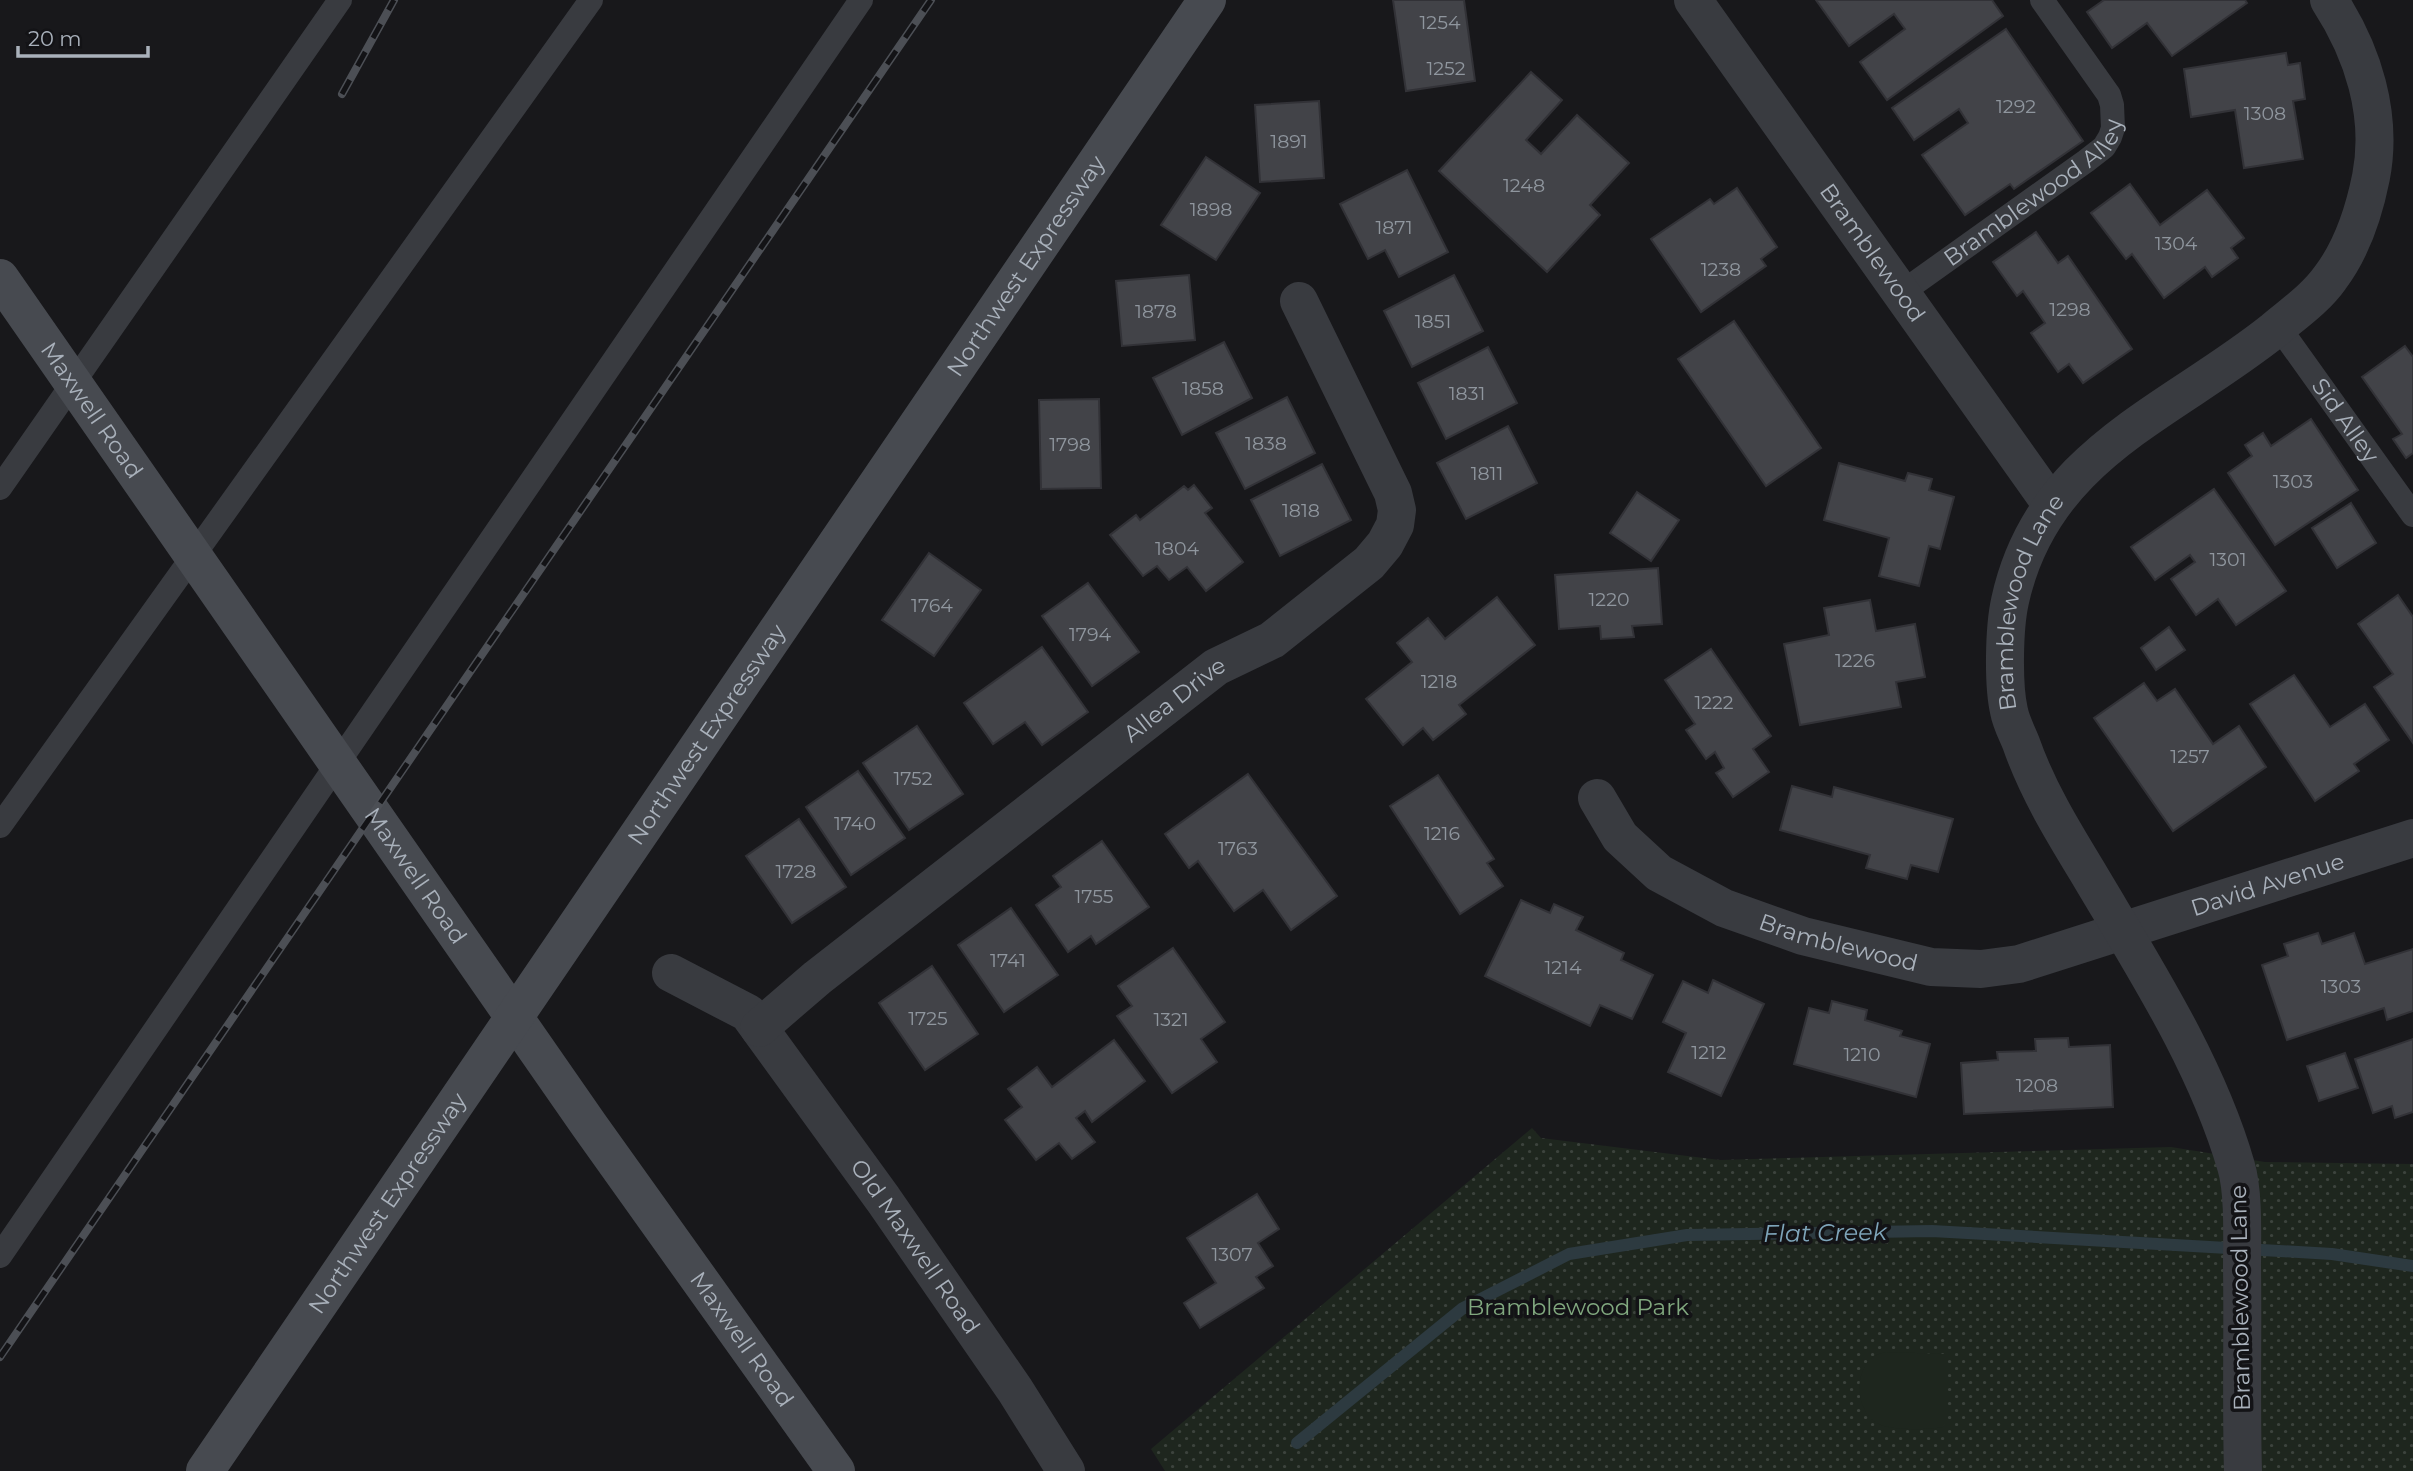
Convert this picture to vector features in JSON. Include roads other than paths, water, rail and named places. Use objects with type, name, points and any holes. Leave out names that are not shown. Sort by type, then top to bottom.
[{"type":"main road","name":"Northwest Expressway","points":[[205,1471],[1207,0]]},
{"type":"main road","name":"Maxwell Road","points":[[0,278],[589,1125],[836,1471]]},
{"type":"street","name":"Bramblewood","points":[[1693,0],[2051,504]]},
{"type":"street","name":"Bramblewood Lane","points":[[2243,1471],[2242,1249],[2238,1172],[2220,1117],[2188,1048],[2056,819],[2028,764],[2009,711],[2005,664],[2009,604],[2024,556],[2051,504],[2085,465],[2115,440],[2278,327],[2329,280],[2349,247],[2366,203],[2376,150],[2372,103],[2361,63],[2329,0]]},
{"type":"street","name":"Allea Drive","points":[[759,1028],[828,969],[1216,667],[1272,640],[1369,563],[1385,544],[1395,525],[1393,493],[1300,301]]},
{"type":"street","name":"Bramblewood","points":[[1597,798],[1620,837],[1659,873],[1724,908],[1803,936],[1871,954],[1931,967],[1981,969],[2020,964],[2123,932]]},
{"type":"street","name":"David Avenue","points":[[2123,932],[2413,838]]},
{"type":"street","name":"Old Maxwell Road","points":[[671,973],[744,1009],[891,1210],[1015,1390],[1066,1471]]},
{"type":"lane","points":[[0,488],[340,0]]},
{"type":"lane","points":[[0,826],[591,0]]},
{"type":"lane","points":[[0,1256],[862,0]]},
{"type":"lane","name":"Bramblewood Alley","points":[[1901,293],[2087,161],[2104,147],[2110,137],[2113,116],[2109,96],[2042,0]]},
{"type":"lane","name":"Sid Alley","points":[[2278,327],[2413,515]]},
{"type":"waterway","name":"Flat Creek","points":[[1297,1443],[1463,1308],[1569,1254],[1687,1235],[1932,1231],[2332,1254],[2413,1266]]},
{"type":"railway","points":[[342,94],[394,0]]},
{"type":"railway","points":[[0,1357],[931,0]]},
{"type":"park label","name":"Bramblewood Park","points":[[1578,1307]]}]
